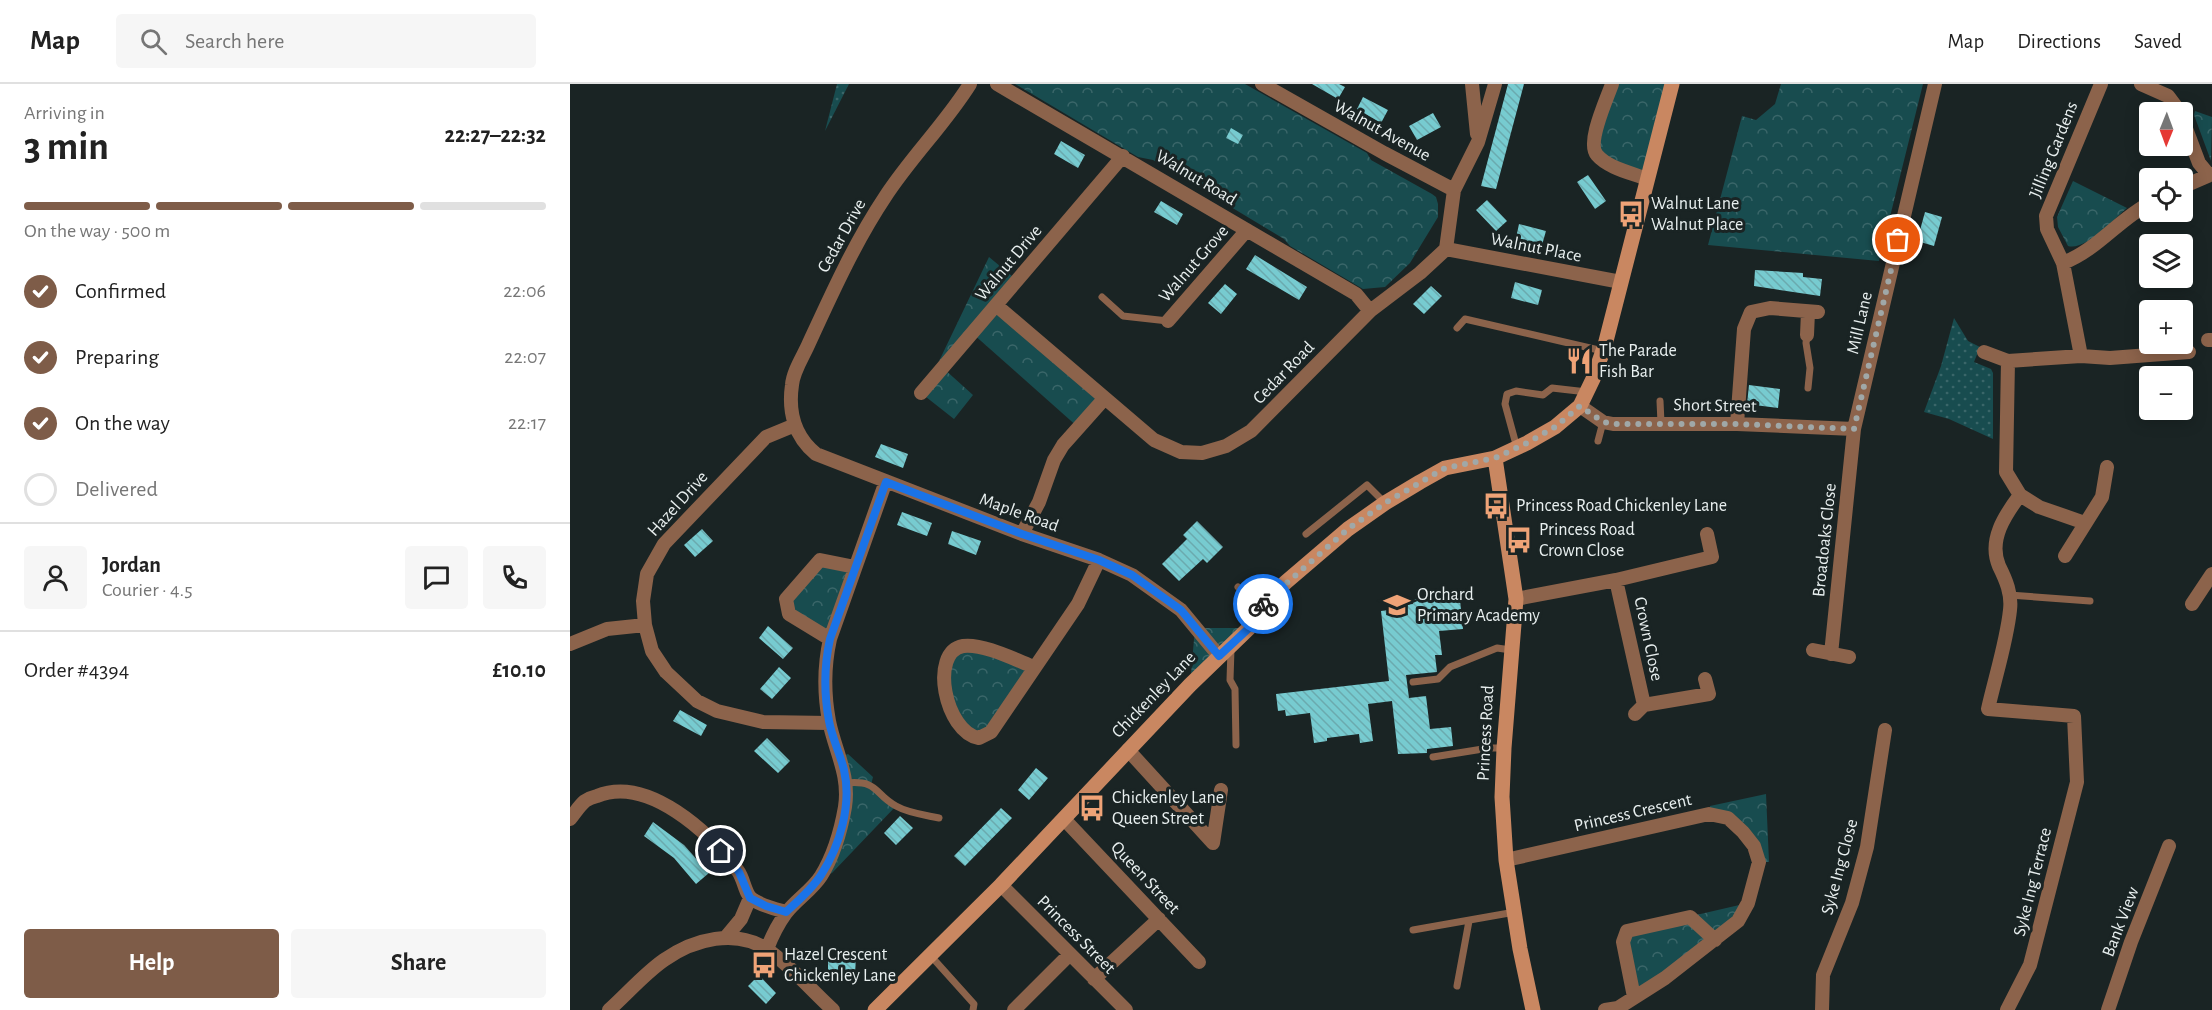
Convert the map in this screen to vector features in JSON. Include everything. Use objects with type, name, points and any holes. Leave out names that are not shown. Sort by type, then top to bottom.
[{"type":"street","name":"Cedar Drive","points":[[795,425],[791,404],[792,382],[834,289],[885,196],[957,105],[970,84]]},
{"type":"street","name":"Walnut Road","points":[[997,84],[1356,294],[1370,311]]},
{"type":"street","name":"Walnut Avenue","points":[[1262,84],[1454,190]]},
{"type":"street","points":[[1472,84],[1478,142]]},
{"type":"street","points":[[1446,249],[1454,190],[1478,142],[1495,84]]},
{"type":"street","points":[[1612,84],[1594,138],[1593,149],[1608,163],[1647,179]]},
{"type":"street","points":[[1603,422],[1580,406],[1603,351],[1672,84]]},
{"type":"street","name":"Mill Lane","points":[[1854,429],[1935,84]]},
{"type":"street","name":"Jilling Gardens","points":[[2081,356],[2063,263],[2047,229],[2046,216],[2101,84]]},
{"type":"street","points":[[2141,84],[2168,96],[2172,102]]},
{"type":"street","points":[[2193,147],[2199,163],[2210,175],[2193,182]]},
{"type":"street","name":"Walnut Drive","points":[[921,393],[1123,156]]},
{"type":"street","points":[[2063,263],[2098,243],[2139,209]]},
{"type":"street","name":"Walnut Grove","points":[[1168,321],[1247,230]]},
{"type":"street","name":"Cedar Road","points":[[996,306],[1154,440],[1181,452],[1202,453],[1226,446],[1251,431],[1370,311],[1420,273],[1446,249]]},
{"type":"street","name":"Walnut Place","points":[[1446,249],[1621,282]]},
{"type":"street","points":[[1737,424],[1744,329],[1751,312],[1770,308],[1813,312],[1807,335]]},
{"type":"street","points":[[1984,352],[2008,361],[2163,354]]},
{"type":"street","points":[[2008,361],[2006,472],[2020,495],[2039,507],[2085,523]]},
{"type":"street","points":[[1022,534],[1039,502],[1054,460],[1063,445],[1104,399]]},
{"type":"street","name":"Chickenley Lane","points":[[874,1010],[1001,885],[1128,750],[1249,628],[1259,608],[1348,529],[1385,503],[1445,468],[1495,458],[1555,427],[1580,406]]},
{"type":"street","name":"Short Street","points":[[1603,422],[1854,429]]},
{"type":"street","name":"Maple Road","points":[[795,425],[804,444],[816,454],[1022,534],[1099,560],[1132,575],[1181,610],[1219,656]]},
{"type":"street","name":"Hazel Drive","points":[[795,425],[766,437],[664,544],[648,574],[643,601],[645,625],[652,651],[666,672],[697,700],[717,711],[763,722],[829,723]]},
{"type":"street","name":"Broadoaks Close","points":[[1831,654],[1854,429]]},
{"type":"street","name":"Princess Road","points":[[1495,458],[1516,599],[1502,797],[1506,860],[1520,949],[1533,1010]]},
{"type":"street","points":[[2066,556],[2102,498],[2107,467]]},
{"type":"street","points":[[767,950],[773,933],[786,912],[820,877],[831,857],[842,822],[846,803],[846,783],[829,723],[825,660],[830,639],[886,482]]},
{"type":"street","points":[[2009,596],[2008,585],[1998,563],[1995,542],[2004,516],[2020,495]]},
{"type":"street","name":"Crown Close","points":[[1516,599],[1616,580],[1712,557],[1707,534]]},
{"type":"street","points":[[830,639],[789,614],[786,599],[820,560],[855,567]]},
{"type":"street","points":[[1034,667],[976,646],[956,649],[947,663],[944,678],[945,692],[952,715],[962,730],[979,738],[991,732],[1078,604],[1099,560]]},
{"type":"street","points":[[2192,604],[2212,574]]},
{"type":"street","name":"Crown Close","points":[[1616,580],[1639,710],[1709,693],[1705,679]]},
{"type":"street","name":"Syke Ing Terrace","points":[[2007,1010],[2031,965],[2077,782],[2074,716],[1988,709],[2011,609],[2009,596]]},
{"type":"street","points":[[570,644],[607,629],[645,625]]},
{"type":"street","points":[[1813,650],[1849,657]]},
{"type":"street","name":"Syke Ing Close","points":[[1822,1010],[1823,975],[1852,903],[1867,847],[1885,730]]},
{"type":"street","points":[[1128,750],[1213,843],[1221,790]]},
{"type":"street","points":[[570,819],[585,801],[608,791],[633,792],[662,803],[690,820],[721,851],[739,872],[750,898],[786,912]]},
{"type":"street","name":"Princess Crescent","points":[[1506,860],[1709,814],[1728,818],[1754,846],[1759,861],[1751,893],[1738,921],[1665,978],[1618,1008],[1605,1010]]},
{"type":"street","name":"Queen Street","points":[[1064,819],[1199,962]]},
{"type":"street","name":"Bank View","points":[[2108,1010],[2131,942],[2169,846]]},
{"type":"street","name":"Princess Street","points":[[1001,885],[1126,1010]]},
{"type":"street","points":[[726,937],[741,919],[750,898]]},
{"type":"street","points":[[1634,997],[1623,942],[1627,931],[1690,917],[1715,940]]},
{"type":"street","points":[[1094,979],[1159,919]]},
{"type":"street","points":[[609,1010],[664,959],[697,942],[726,937],[746,940],[767,950],[833,1010]]},
{"type":"street","points":[[1014,1010],[1069,955]]},
{"type":"lane","points":[[1102,297],[1123,316],[1168,321]]},
{"type":"lane","points":[[1457,328],[1465,319],[1603,351]]},
{"type":"lane","points":[[1807,335],[1810,368],[1808,388]]},
{"type":"lane","points":[[1516,448],[1505,404],[1507,394],[1516,391],[1543,395],[1552,388],[1587,392]]},
{"type":"lane","points":[[1660,401],[1661,423]]},
{"type":"lane","points":[[1598,441],[1603,422]]},
{"type":"lane","points":[[1306,534],[1367,485],[1385,503]]},
{"type":"lane","points":[[1238,587],[1259,608]]},
{"type":"lane","points":[[2009,596],[2090,601]]},
{"type":"lane","points":[[1231,645],[1230,680],[1235,689],[1236,745]]},
{"type":"lane","points":[[1413,682],[1438,679],[1450,667],[1497,648],[1511,650]]},
{"type":"lane","points":[[1433,757],[1489,748],[1504,748]]},
{"type":"lane","points":[[846,783],[871,784],[896,806],[939,818]]},
{"type":"lane","points":[[1413,930],[1515,912]]},
{"type":"lane","points":[[1457,986],[1469,921]]},
{"type":"lane","points":[[930,955],[974,1004],[973,1010]]},
{"type":"green space","points":[[837,84],[849,84],[825,131]]},
{"type":"green space","points":[[1015,84],[1245,84],[1367,153],[1371,160],[1432,194],[1436,197],[1438,204],[1438,217],[1410,263],[1385,287],[1363,289],[1153,160],[1138,157]]},
{"type":"green space","points":[[1612,84],[1672,84],[1647,179],[1608,163],[1594,138]]},
{"type":"green space","points":[[1781,84],[1923,84],[1879,261],[1708,245],[1742,116],[1756,120],[1775,104]]},
{"type":"green space","points":[[2195,111],[2212,117],[2211,161],[2194,115]]},
{"type":"green space","points":[[2073,181],[2127,208],[2091,239],[2083,244],[2068,246],[2058,227],[2057,217]]},
{"type":"green space","points":[[989,257],[1018,281],[997,306],[1104,399],[1079,428],[972,333],[943,368],[973,395],[954,419],[921,393],[929,382]]},
{"type":"green space","points":[[1954,318],[1968,341],[1980,347],[1974,362],[1991,369],[1993,373],[1993,439],[1949,419],[1924,412],[1941,366]]},
{"type":"green space","points":[[820,560],[855,567],[830,639],[789,614],[786,599]]},
{"type":"green space","points":[[1195,628],[1249,628],[1190,685]]},
{"type":"green space","points":[[964,646],[1034,667],[985,737],[956,722],[947,663]]},
{"type":"green space","points":[[848,754],[873,777],[871,785],[896,806],[832,873],[820,877],[838,839],[840,757]]},
{"type":"green space","points":[[1766,794],[1769,862],[1759,862],[1743,832],[1709,814],[1710,806]]},
{"type":"green space","points":[[1748,903],[1738,921],[1634,997],[1627,931]]},
{"type":"building","points":[[1312,84],[1339,84],[1345,87],[1338,99]]},
{"type":"building","points":[[1508,84],[1524,84],[1496,189],[1481,186]]},
{"type":"building","points":[[1363,97],[1388,110],[1381,123],[1357,109]]},
{"type":"building","points":[[1433,113],[1441,127],[1417,140],[1409,126]]},
{"type":"building","points":[[1231,128],[1243,135],[1238,144],[1226,138]]},
{"type":"building","points":[[1061,141],[1085,155],[1078,168],[1054,154]]},
{"type":"building","points":[[1588,175],[1606,201],[1595,209],[1577,182]]},
{"type":"building","points":[[1487,200],[1507,221],[1496,231],[1476,210]]},
{"type":"building","points":[[1161,201],[1183,214],[1177,225],[1154,212]]},
{"type":"building","points":[[1925,212],[1942,217],[1934,246],[1917,241]]},
{"type":"building","points":[[1519,224],[1546,231],[1542,245],[1516,238]]},
{"type":"building","points":[[1255,255],[1307,287],[1299,300],[1246,269]]},
{"type":"building","points":[[1755,270],[1803,273],[1803,277],[1822,279],[1820,296],[1754,286]]},
{"type":"building","points":[[1515,282],[1542,290],[1538,305],[1511,298]]},
{"type":"building","points":[[1225,284],[1237,294],[1221,314],[1208,303]]},
{"type":"building","points":[[1431,286],[1442,296],[1424,314],[1413,304]]},
{"type":"building","points":[[1749,385],[1780,389],[1778,408],[1747,404]]},
{"type":"building","points":[[881,444],[908,454],[903,468],[875,457]]},
{"type":"building","points":[[902,512],[932,523],[927,536],[897,525]]},
{"type":"building","points":[[1197,521],[1223,547],[1207,563],[1203,559],[1179,581],[1162,564],[1187,539],[1183,535]]},
{"type":"building","points":[[702,529],[713,541],[695,557],[684,545]]},
{"type":"building","points":[[952,531],[981,541],[976,555],[948,544]]},
{"type":"building","points":[[1443,596],[1444,601],[1460,600],[1463,629],[1439,631],[1442,655],[1435,655],[1437,672],[1406,675],[1409,698],[1426,696],[1430,729],[1451,727],[1453,746],[1427,749],[1427,753],[1398,754],[1392,701],[1368,704],[1373,741],[1360,743],[1359,734],[1327,738],[1327,741],[1314,743],[1310,713],[1286,716],[1285,710],[1278,711],[1276,694],[1389,681],[1381,611],[1396,609],[1395,606],[1413,604],[1412,600]]},
{"type":"building","points":[[768,626],[793,648],[783,659],[759,638]]},
{"type":"building","points":[[779,667],[791,678],[772,699],[760,689]]},
{"type":"building","points":[[680,710],[707,725],[701,736],[673,721]]},
{"type":"building","points":[[767,738],[790,761],[778,773],[754,751]]},
{"type":"building","points":[[1036,768],[1048,778],[1029,800],[1018,790]]},
{"type":"building","points":[[1001,808],[1012,818],[965,866],[954,856]]},
{"type":"building","points":[[900,816],[913,828],[896,845],[884,833]]},
{"type":"building","points":[[653,822],[684,845],[709,873],[696,884],[674,858],[644,836]]},
{"type":"building","points":[[828,958],[856,959],[855,973],[828,972]]},
{"type":"building","points":[[759,975],[776,993],[766,1004],[748,986]]},
{"type":"way so far","points":[[1263,604],[1348,529],[1385,503],[1445,468],[1495,458],[1538,438],[1580,406],[1603,422],[1613,424],[1737,424],[1854,429],[1898,240]]},
{"type":"place","name":"Walnut Lane Walnut Place","points":[[1631,214]]},
{"type":"place","name":"The Parade Fish Bar","points":[[1579,361]]},
{"type":"place","name":"Princess Road Chickenley Lane","points":[[1496,506]]},
{"type":"place","name":"Princess Road Crown Close","points":[[1519,540]]},
{"type":"place","name":"Orchard Primary Academy","points":[[1397,605]]},
{"type":"place","name":"Chickenley Lane Queen Street","points":[[1092,808]]},
{"type":"place","name":"Hazel Crescent Chickenley Lane","points":[[764,965]]},
{"type":"route","points":[[721,851],[739,872],[750,898],[786,912],[820,877],[831,857],[838,839],[846,803],[846,783],[829,723],[825,660],[830,639],[886,482],[1022,534],[1099,560],[1132,575],[1181,610],[1219,656],[1249,628],[1263,604]]}]
